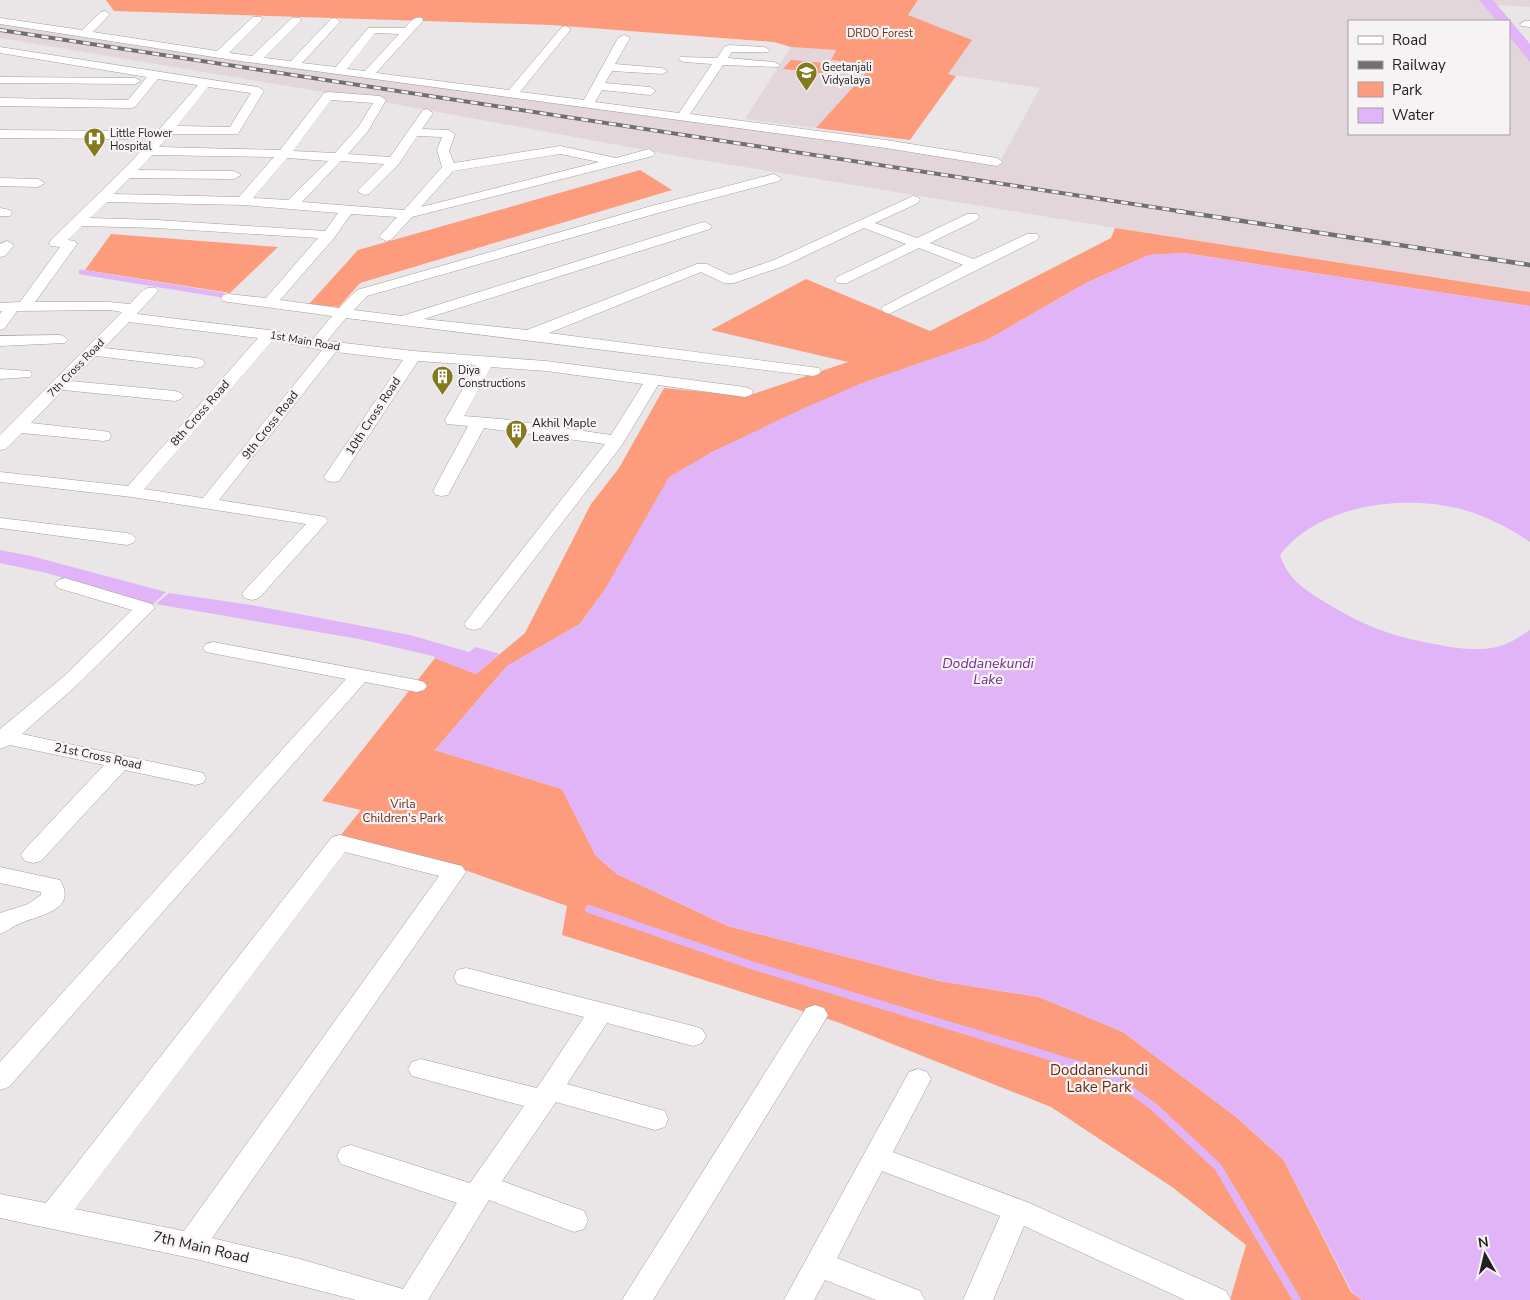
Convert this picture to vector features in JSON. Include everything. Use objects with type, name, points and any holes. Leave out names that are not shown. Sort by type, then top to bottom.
[{"type":"street","points":[[85,34],[105,14]]},
{"type":"street","points":[[220,55],[257,19]]},
{"type":"street","points":[[255,60],[296,20]]},
{"type":"street","points":[[368,75],[418,20]]},
{"type":"street","points":[[0,21],[255,60],[684,116],[886,144],[997,162]]},
{"type":"street","points":[[294,65],[335,21]]},
{"type":"street","points":[[512,94],[566,29]]},
{"type":"street","points":[[339,71],[372,30],[408,31]]},
{"type":"street","points":[[588,104],[624,38]]},
{"type":"street","points":[[684,116],[730,48],[764,50]]},
{"type":"street","points":[[0,50],[152,78]]},
{"type":"street","points":[[684,58],[774,65]]},
{"type":"street","points":[[608,68],[662,71]]},
{"type":"street","points":[[0,102],[131,104],[152,78]]},
{"type":"street","points":[[0,80],[152,78],[206,82],[258,91],[234,131],[168,130]]},
{"type":"street","points":[[0,325],[13,307],[47,272],[70,244],[56,243],[104,198],[168,130],[206,82]]},
{"type":"street","points":[[597,86],[650,91]]},
{"type":"street","points":[[243,201],[284,154],[328,96],[380,100],[374,113],[338,158],[319,178],[307,186],[291,204]]},
{"type":"street","points":[[364,191],[394,161],[428,113]]},
{"type":"street","points":[[414,132],[449,134],[443,152],[447,170]]},
{"type":"street","points":[[0,134],[128,135]]},
{"type":"street","points":[[386,237],[447,170],[560,150],[616,161]]},
{"type":"street","points":[[148,151],[284,154],[394,161]]},
{"type":"street","points":[[104,198],[243,201],[408,214],[649,153]]},
{"type":"street","points":[[125,174],[234,176]]},
{"type":"street","name":"9th Cross Road","points":[[208,503],[324,345],[342,313],[362,293],[660,208],[774,178]]},
{"type":"street","points":[[0,182],[38,183]]},
{"type":"street","points":[[529,335],[702,267],[729,280],[779,263],[913,200]]},
{"type":"street","points":[[270,303],[328,235],[347,209]]},
{"type":"street","points":[[842,280],[972,217]]},
{"type":"street","points":[[79,222],[158,224],[328,235]]},
{"type":"street","points":[[862,223],[975,264]]},
{"type":"street","points":[[403,321],[425,312],[705,226]]},
{"type":"street","points":[[889,309],[975,264],[1032,237]]},
{"type":"street","name":"7th Cross Road","points":[[0,445],[151,290]]},
{"type":"street","points":[[228,298],[812,371]]},
{"type":"street","name":"1st Main Road","points":[[13,307],[109,306],[129,313],[324,345],[414,356],[546,366],[745,392]]},
{"type":"street","points":[[490,330],[453,420],[501,424],[616,441]]},
{"type":"street","name":"8th Cross Road","points":[[132,492],[268,335]]},
{"type":"street","points":[[0,341],[60,340]]},
{"type":"street","points":[[91,351],[197,363]]},
{"type":"street","name":"10th Cross Road","points":[[333,477],[414,356]]},
{"type":"street","points":[[0,374],[24,374]]},
{"type":"street","points":[[474,624],[616,441],[654,379]]},
{"type":"street","points":[[59,385],[175,396]]},
{"type":"street","points":[[442,491],[479,422]]},
{"type":"street","points":[[17,427],[103,436]]},
{"type":"street","points":[[0,477],[132,492],[319,521],[252,594]]},
{"type":"street","points":[[0,524],[127,540]]},
{"type":"street","points":[[2,738],[70,680],[145,608],[65,584]]},
{"type":"street","points":[[213,648],[417,686]]},
{"type":"street","points":[[0,1080],[360,675]]},
{"type":"street","name":"21st Cross Road","points":[[2,738],[121,761],[195,778]]},
{"type":"street","points":[[33,855],[121,761]]},
{"type":"street","points":[[53,1216],[340,844],[454,872],[191,1244]]},
{"type":"street","points":[[0,875],[52,886],[53,898],[37,910],[21,912],[0,925]]},
{"type":"street","points":[[466,977],[692,1036]]},
{"type":"street","points":[[412,1300],[480,1191],[547,1095],[600,1013]]},
{"type":"street","points":[[637,1300],[815,1015]]},
{"type":"street","points":[[421,1069],[655,1119]]},
{"type":"street","points":[[799,1300],[918,1079]]},
{"type":"street","points":[[351,1156],[480,1191],[574,1220]]},
{"type":"street","points":[[876,1157],[1017,1210],[1216,1300]]},
{"type":"street","name":"7th Main Road","points":[[0,1206],[191,1244],[328,1277],[398,1300]]},
{"type":"street","points":[[978,1300],[1017,1210]]},
{"type":"street","points":[[819,1264],[910,1300]]},
{"type":"shaded area","points":[[918,0],[1530,0],[1530,7],[1497,5],[1510,20],[1348,20],[1348,135],[1510,135],[1510,20],[1530,44],[1530,292],[1115,228],[683,157],[389,103],[0,38],[0,24],[111,42],[764,131],[998,165],[1040,88],[948,74],[908,15]]},
{"type":"shaded area","name":"Geetanjali Vidyalaya","points":[[791,47],[837,50],[832,60],[873,65],[816,128],[745,119]]},
{"type":"green space","name":"DRDO Forest","points":[[106,0],[918,0],[908,15],[972,40],[948,74],[956,76],[910,140],[816,128],[873,65],[831,60],[836,50],[791,47],[774,42],[551,25],[114,11]]},
{"type":"green space","points":[[791,60],[837,64],[829,74],[783,69]]},
{"type":"green space","points":[[640,170],[672,190],[360,283],[339,307],[309,304],[358,250]]},
{"type":"green space","name":"Doddanekundi Lake Park","points":[[1115,228],[1530,292],[1530,306],[1184,253],[1149,255],[1086,283],[987,340],[860,384],[712,452],[580,624],[507,666],[435,750],[562,789],[596,856],[617,874],[728,926],[939,981],[1039,997],[1123,1032],[1235,1116],[1283,1159],[1351,1292],[1362,1300],[1230,1300],[1246,1245],[1172,1187],[1051,1107],[837,1022],[562,935],[567,906],[459,868],[340,836],[361,810],[322,801],[435,658],[476,674],[525,633],[591,504],[619,468],[664,388],[747,396],[848,362],[711,330],[806,279],[930,331],[1111,238]]},
{"type":"green space","points":[[111,234],[278,247],[230,293],[85,270]]},
{"type":"water","points":[[1479,0],[1493,0],[1510,20],[1496,20]]},
{"type":"water","points":[[1510,20],[1530,44],[1530,62],[1510,37]]},
{"type":"water","name":"Doddanekundi Lake","points":[[1184,253],[1530,306],[1530,542],[1500,524],[1468,511],[1419,503],[1393,503],[1341,513],[1297,537],[1280,555],[1287,570],[1309,592],[1365,624],[1393,634],[1423,642],[1476,649],[1502,646],[1530,630],[1530,1300],[1362,1300],[1352,1292],[1283,1159],[1235,1116],[1123,1032],[1039,997],[939,981],[728,926],[617,874],[596,856],[562,789],[435,750],[507,666],[580,624],[604,591],[669,477],[712,452],[860,384],[987,340],[1086,283],[1149,255]]},
{"type":"water","points":[[0,550],[31,556],[166,592],[152,605],[47,573],[0,563]]},
{"type":"water","points":[[169,593],[251,605],[410,635],[469,652],[476,647],[500,654],[476,674],[433,656],[359,639],[156,604]]},
{"type":"waterway","points":[[81,272],[222,295]]},
{"type":"waterway","points":[[589,909],[754,966],[1108,1074],[1153,1106],[1218,1167],[1297,1300]]},
{"type":"railway","points":[[0,30],[1185,212]]},
{"type":"railway","points":[[1177,211],[1530,265]]},
{"type":"place","name":"Geetanjali Vidyalaya","points":[[806,92]]},
{"type":"place","name":"Little Flower Hospital","points":[[94,158]]},
{"type":"place","name":"Diya Constructions","points":[[442,395]]},
{"type":"place","name":"Akhil Maple Leaves","points":[[516,449]]},
{"type":"park label","name":"Virla Children's Park","points":[[403,811]]}]
